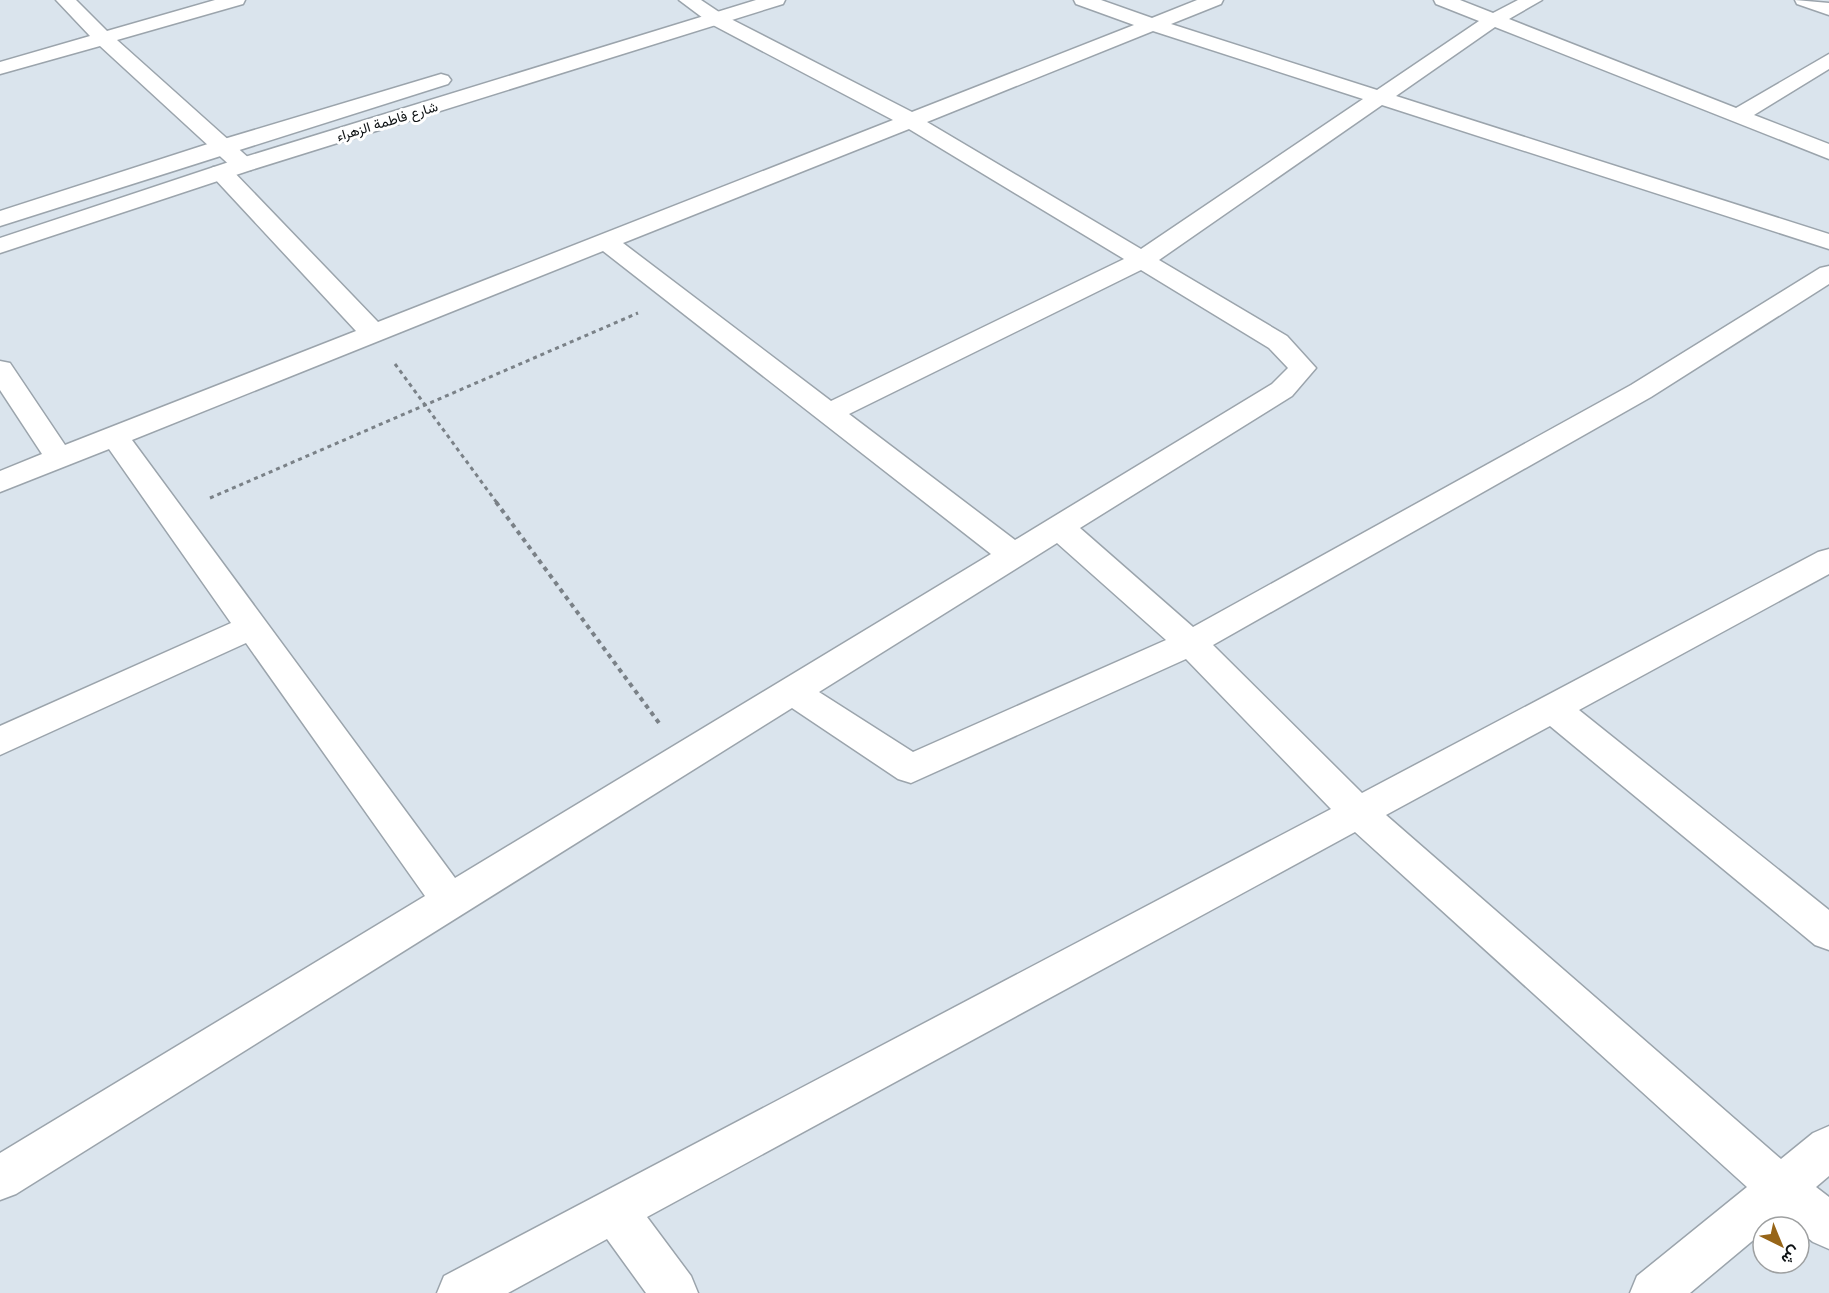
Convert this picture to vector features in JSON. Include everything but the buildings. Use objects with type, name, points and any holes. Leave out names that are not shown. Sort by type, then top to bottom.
[{"type":"street","points":[[65,0],[103,39],[222,147],[232,169],[373,333]]},
{"type":"street","points":[[0,68],[236,0]]},
{"type":"street","name":"شارع فاطمة الزهراء","points":[[0,246],[232,169],[695,7],[776,0]]},
{"type":"street","points":[[1083,0],[1378,98],[1829,242]]},
{"type":"street","points":[[0,482],[908,119],[1214,0]]},
{"type":"street","points":[[1443,0],[1829,152]]},
{"type":"street","points":[[829,413],[1142,260],[1493,20],[1533,0]]},
{"type":"street","points":[[1804,0],[1829,9]]},
{"type":"street","points":[[0,1178],[1282,390],[1302,368],[1278,342],[908,119],[695,7]]},
{"type":"street","points":[[1738,116],[1829,60]]},
{"type":"street","name":"شارع فاطمة الزهراء","points":[[0,219],[222,147],[458,75]]},
{"type":"street","points":[[605,241],[1014,555]]},
{"type":"street","points":[[792,691],[911,770],[1190,643],[1641,391],[1829,273]]},
{"type":"street","points":[[0,369],[59,458]]},
{"type":"street","points":[[114,436],[450,901]]},
{"type":"street","points":[[1059,527],[1190,643],[1358,811],[1781,1188],[1829,1226]]},
{"type":"street","points":[[461,1293],[1829,560]]},
{"type":"street","points":[[0,741],[252,627]]},
{"type":"street","points":[[1552,708],[1829,933]]},
{"type":"street","points":[[1654,1293],[1829,1148]]},
{"type":"street","points":[[614,1210],[674,1293]]},
{"type":"path","points":[[171,515],[678,297]]},
{"type":"path","points":[[373,333],[684,758]]}]
